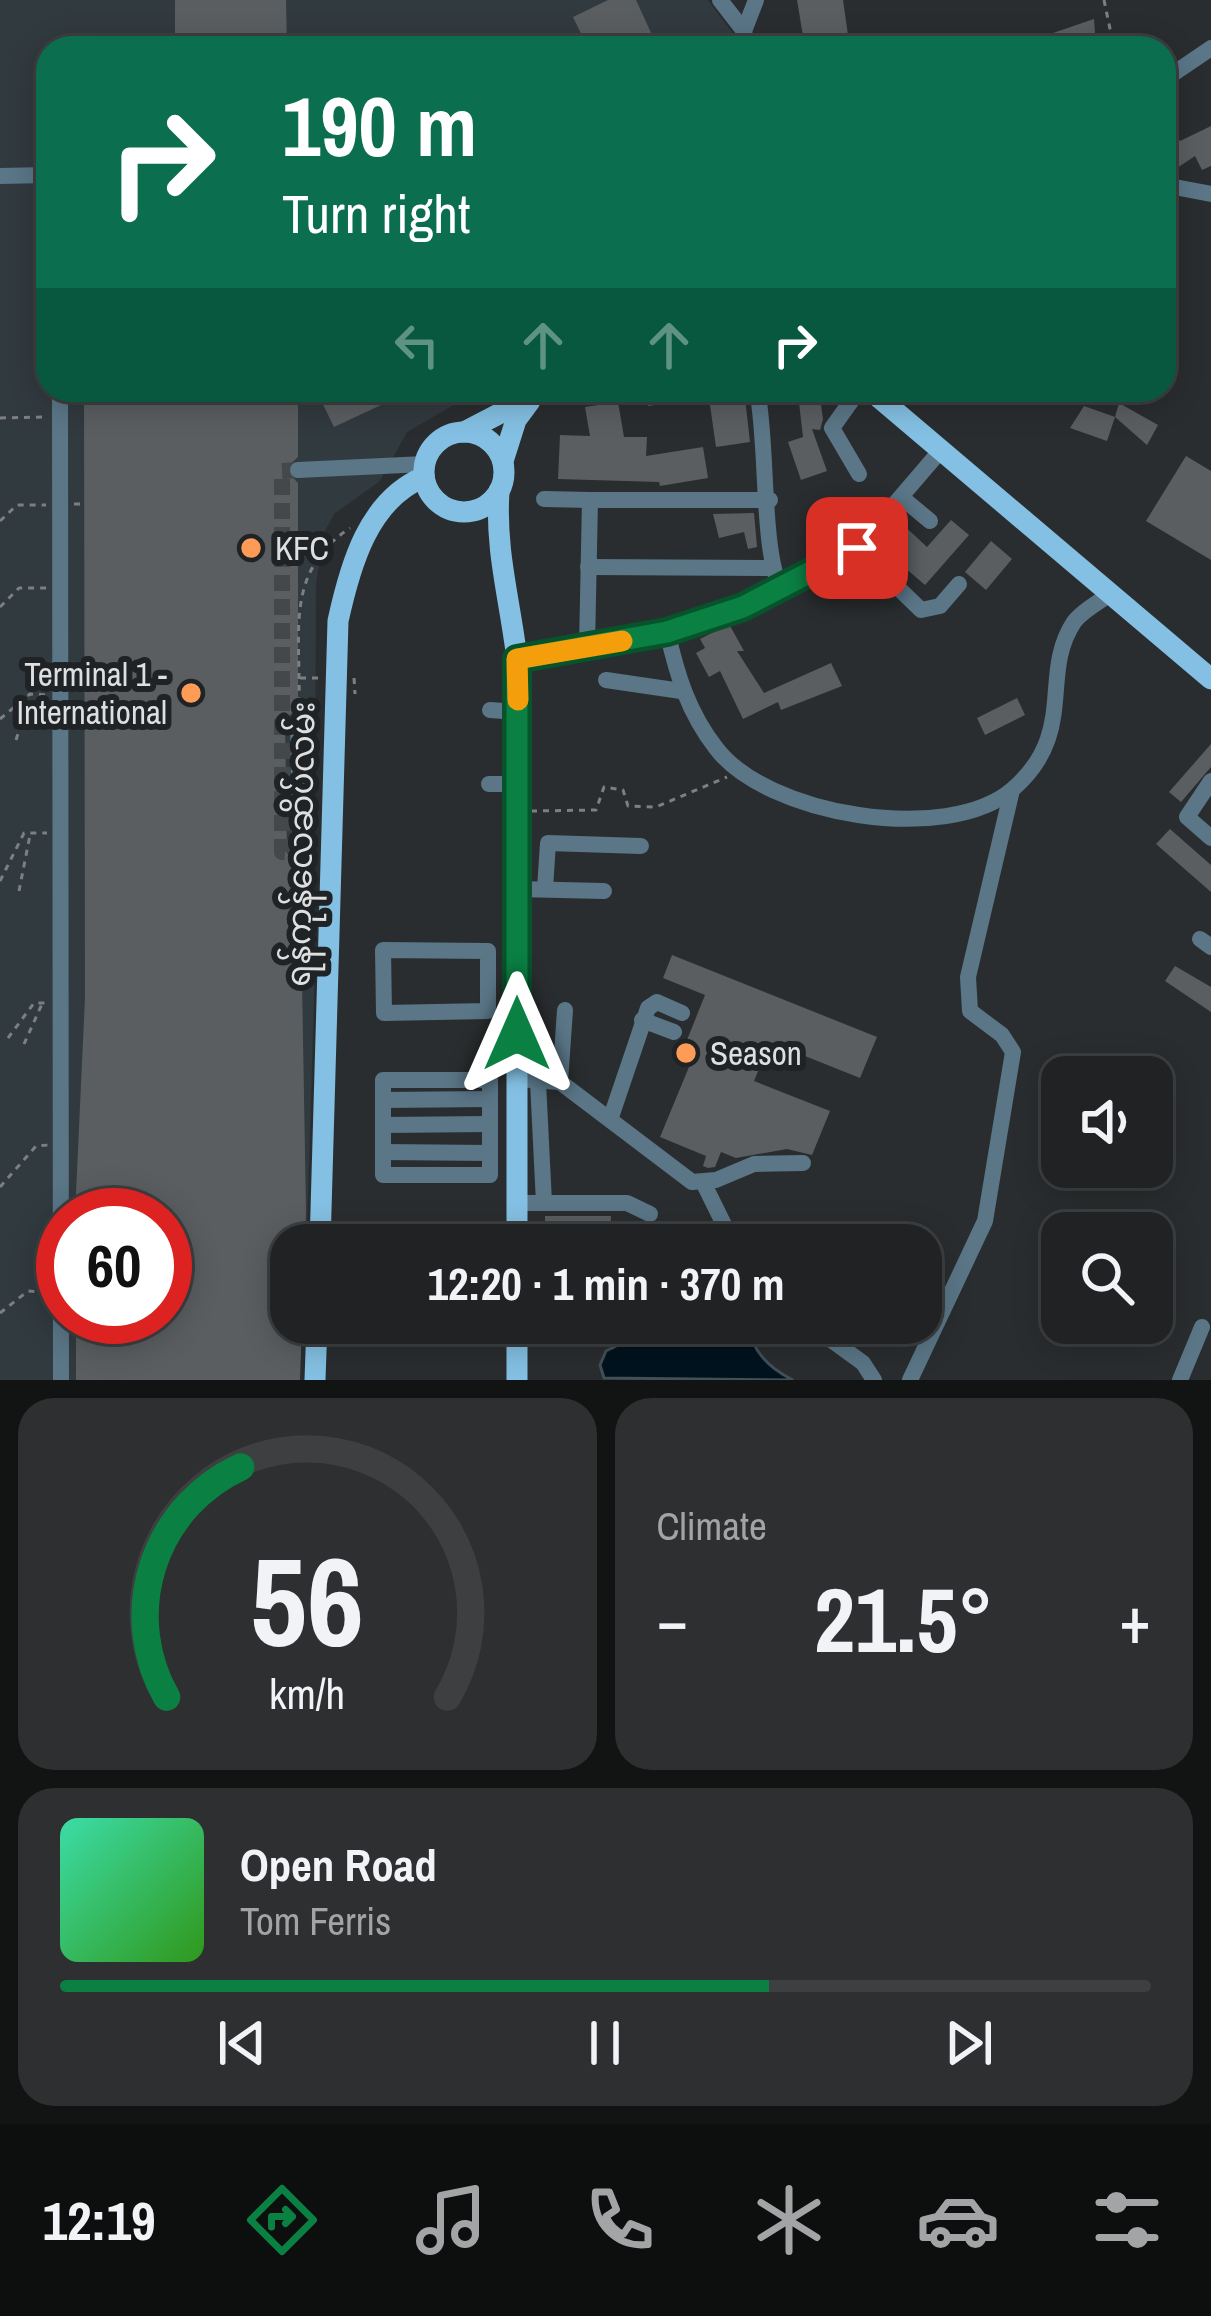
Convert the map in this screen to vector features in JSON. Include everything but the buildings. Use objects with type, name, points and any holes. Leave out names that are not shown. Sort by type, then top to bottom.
[{"type":"main road","points":[[499,491],[481,508],[456,511],[435,499],[425,471],[439,441],[522,402]]},
{"type":"main road","points":[[518,1224],[517,1179],[528,1081],[517,990],[517,659],[510,595],[496,548],[503,461],[515,420],[531,402]]},
{"type":"main road","points":[[884,402],[1211,679]]},
{"type":"main road","points":[[464,432],[488,440],[503,461]]},
{"type":"main road","name":"ရန်ကုန်လေဆိပ်လမ်း","points":[[321,1224],[338,621],[348,576],[374,520],[392,496],[425,471]]},
{"type":"main road","points":[[318,1344],[319,1375]]},
{"type":"main road","points":[[517,1344],[517,1380]]},
{"type":"street","points":[[720,0],[743,36]]},
{"type":"street","points":[[747,36],[756,0]]},
{"type":"street","points":[[1176,72],[1211,48]]},
{"type":"street","points":[[0,176],[36,175]]},
{"type":"street","points":[[1176,187],[1211,194]]},
{"type":"street","points":[[60,402],[61,1380]]},
{"type":"street","points":[[758,402],[770,500],[770,568],[781,589]]},
{"type":"street","points":[[850,402],[832,428],[859,474]]},
{"type":"street","points":[[517,659],[667,632],[781,589],[857,548],[941,450]]},
{"type":"street","points":[[298,470],[425,471]]},
{"type":"street","points":[[901,497],[930,521]]},
{"type":"street","points":[[544,499],[770,500]]},
{"type":"street","points":[[586,648],[590,500]]},
{"type":"street","points":[[857,548],[921,610],[940,606],[959,584]]},
{"type":"street","points":[[588,567],[770,568]]},
{"type":"street","points":[[910,1380],[985,1221],[1004,1118],[1013,1052],[1002,1035],[970,1011],[968,977],[1012,790],[1051,740],[1065,647],[1075,621],[1110,594]]},
{"type":"street","points":[[667,632],[681,691],[717,751],[738,769],[805,801],[909,821],[945,817],[1012,790]]},
{"type":"street","points":[[606,680],[681,691]]},
{"type":"street","points":[[490,710],[518,712]]},
{"type":"street","points":[[298,728],[300,853],[334,862]]},
{"type":"street","points":[[298,728],[336,764]]},
{"type":"street","points":[[298,755],[336,764]]},
{"type":"street","points":[[1211,782],[1187,817],[1211,838]]},
{"type":"street","points":[[490,784],[518,784]]},
{"type":"street","points":[[545,890],[548,843],[641,846]]},
{"type":"street","points":[[517,889],[604,891]]},
{"type":"street","points":[[383,950],[488,952],[489,989],[488,1011],[384,1013],[383,950]]},
{"type":"street","points":[[489,989],[517,990]]},
{"type":"street","points":[[611,1117],[643,1019],[655,1002],[682,1013]]},
{"type":"street","points":[[560,1082],[565,1010]]},
{"type":"street","points":[[643,1019],[674,1032]]},
{"type":"street","points":[[383,1080],[490,1080],[490,1175],[383,1175],[383,1125],[383,1080]]},
{"type":"street","points":[[544,1203],[528,1081],[560,1082],[688,1179],[703,1182],[754,1164],[803,1163]]},
{"type":"street","points":[[383,1125],[490,1124]]},
{"type":"street","points":[[490,1160],[517,1179]]},
{"type":"street","points":[[703,1182],[724,1224]]},
{"type":"street","points":[[518,1203],[627,1203],[650,1214]]},
{"type":"street","points":[[1180,1380],[1202,1328]]},
{"type":"street","points":[[837,1344],[863,1363],[874,1380]]},
{"type":"path","points":[[1104,0],[1112,36]]},
{"type":"path","points":[[0,418],[63,417]]},
{"type":"path","points":[[0,520],[17,505],[84,504]]},
{"type":"path","points":[[298,728],[303,578],[334,539],[374,520]]},
{"type":"path","points":[[0,607],[19,588],[63,587]]},
{"type":"path","points":[[355,694],[356,678]]},
{"type":"path","points":[[0,718],[30,694],[48,695]]},
{"type":"path","points":[[16,740],[30,694]]},
{"type":"path","points":[[518,811],[596,810],[604,787],[622,790],[628,806],[656,807],[738,769]]},
{"type":"path","points":[[0,881],[24,833],[64,833]]},
{"type":"path","points":[[19,892],[31,833]]},
{"type":"path","points":[[24,1044],[43,1003]]},
{"type":"path","points":[[8,1038],[34,1004],[64,1003]]},
{"type":"path","points":[[0,1187],[37,1146],[56,1145]]},
{"type":"path","points":[[0,1313],[28,1291],[36,1291]]},
{"type":"shaded area","points":[[0,0],[708,0],[735,36],[36,36],[36,402],[459,402],[407,432],[380,481],[334,514],[325,531],[316,583],[314,1000],[307,1224],[270,1224],[270,1344],[301,1344],[299,1380],[0,1380]]},
{"type":"water","points":[[620,1344],[754,1344],[776,1370],[793,1380],[604,1378],[600,1365],[606,1351]]},
{"type":"tunnel","points":[[298,470],[282,471],[282,852],[300,853]]},
{"type":"slow traffic","points":[[518,700],[517,659],[622,641]]},
{"type":"place","name":"KFC","points":[[251,548]]},
{"type":"place","name":"Terminal 1 - International","points":[[191,693]]},
{"type":"place","name":"Season","points":[[686,1053]]},
{"type":"route","points":[[517,1034],[517,659],[667,632],[767,598],[857,548]]}]
